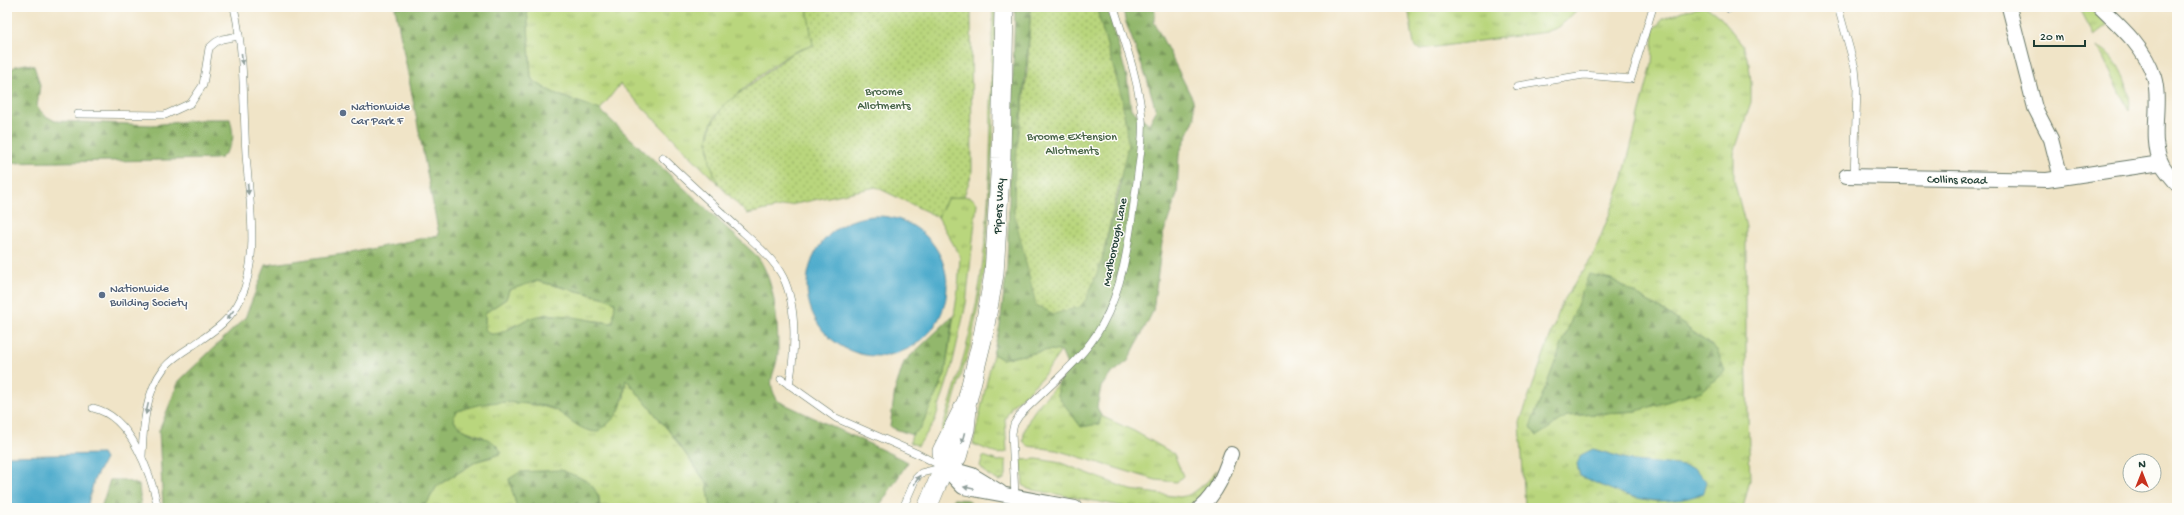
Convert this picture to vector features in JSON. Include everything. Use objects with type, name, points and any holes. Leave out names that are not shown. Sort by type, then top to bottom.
[{"type":"main road","name":"Pipers Way","points":[[927,508],[944,467],[957,457],[959,451],[968,415],[967,401],[983,336],[996,255],[1004,7]]},
{"type":"street","points":[[2009,7],[2035,108],[2051,139],[2061,178]]},
{"type":"street","points":[[2100,7],[2128,33],[2150,66],[2157,94],[2156,140],[2161,163],[2177,184]]},
{"type":"street","name":"Collins Road","points":[[1850,176],[2032,180],[2061,178],[2161,163]]},
{"type":"street","points":[[1200,508],[1216,491],[1231,454]]},
{"type":"street","points":[[944,467],[962,487],[1075,508]]},
{"type":"lane","points":[[142,457],[146,406],[164,368],[176,356],[219,328],[241,298],[248,277],[251,231],[240,36],[234,7]]},
{"type":"lane","name":"Marlborough Lane","points":[[1008,495],[1012,433],[1014,424],[1018,416],[1063,372],[1093,338],[1110,308],[1124,262],[1141,150],[1142,119],[1132,70],[1114,7]]},
{"type":"lane","points":[[1517,86],[1584,75],[1631,80],[1653,7]]},
{"type":"lane","name":"Collins Road","points":[[1838,7],[1855,68],[1857,88],[1850,176]]},
{"type":"lane","points":[[78,114],[165,115],[191,103],[203,85],[210,48],[222,39],[240,36]]},
{"type":"lane","points":[[663,158],[761,249],[783,278],[788,293],[794,339],[794,361],[789,385]]},
{"type":"lane","points":[[781,379],[836,418],[944,467]]},
{"type":"lane","points":[[93,408],[103,412],[118,422],[142,457],[154,487],[158,508]]},
{"type":"lane","name":"Pipers Way","points":[[903,508],[916,478],[921,473],[944,467]]},
{"type":"green space","points":[[395,7],[527,7],[531,78],[538,84],[555,93],[600,110],[758,257],[764,267],[772,290],[776,315],[778,352],[772,376],[772,387],[778,401],[908,462],[877,508],[711,508],[707,483],[669,431],[626,379],[619,410],[612,420],[597,432],[580,427],[554,409],[537,405],[509,402],[492,403],[455,412],[454,421],[460,427],[494,443],[502,453],[477,461],[437,486],[427,503],[412,508],[163,508],[159,431],[179,381],[245,318],[266,265],[350,253],[439,235]],"holes":[[[537,281],[606,298],[615,303],[613,323],[564,316],[544,315],[528,319],[500,333],[489,334],[485,329],[485,313],[506,299],[509,290]]]},
{"type":"green space","points":[[527,7],[807,7],[813,45],[790,54],[747,86],[725,106],[712,122],[709,130],[708,146],[713,170],[719,185],[620,84],[600,110],[555,93],[538,84],[531,78]]},
{"type":"green space","name":"Broome Allotments","points":[[807,7],[971,7],[972,173],[964,196],[947,199],[938,217],[876,187],[747,214],[719,185],[710,162],[708,139],[712,123],[724,105],[791,54],[813,45]]},
{"type":"green space","points":[[993,7],[996,7],[993,141],[986,265],[971,343],[944,433],[941,432],[971,326],[983,261],[990,166]]},
{"type":"green space","points":[[1015,7],[1031,7],[1017,161],[1014,212],[1101,263],[1120,188],[1125,120],[1122,98],[1096,7],[1105,7],[1109,13],[1127,78],[1131,109],[1149,124],[1156,111],[1147,79],[1125,20],[1123,7],[1151,7],[1155,10],[1154,22],[1193,100],[1195,118],[1179,154],[1177,194],[1163,235],[1153,311],[1128,361],[1110,375],[1101,387],[1097,407],[1101,416],[1099,424],[1081,427],[1058,396],[1058,383],[1069,369],[1061,351],[1049,350],[1002,359],[993,354],[1000,325],[1007,266]]},
{"type":"green space","name":"Broome Extension Allotments","points":[[1031,7],[1096,7],[1122,98],[1128,145],[1101,263],[1087,298],[1080,307],[1054,314],[1036,305],[1014,212],[1015,164],[1027,73]]},
{"type":"green space","points":[[1408,7],[1580,7],[1559,27],[1546,32],[1421,49],[1416,48],[1414,45]]},
{"type":"green space","points":[[1707,7],[1721,18],[1743,45],[1749,64],[1751,102],[1734,153],[1734,180],[1746,227],[1746,350],[1750,480],[1743,508],[1525,507],[1520,422],[1562,303],[1593,256],[1621,185],[1652,64],[1654,29],[1663,19],[1682,11]],"holes":[[[1611,279],[1669,314],[1717,350],[1637,411],[1567,416]],[[1593,449],[1634,461],[1653,463],[1658,502],[1630,496],[1580,476],[1577,464]]]},
{"type":"green space","points":[[2079,7],[2089,7],[2107,25],[2094,35]]},
{"type":"green space","points":[[2098,47],[2112,57],[2118,65],[2129,94],[2129,111]]},
{"type":"green space","points":[[26,64],[34,66],[40,85],[37,107],[44,115],[55,121],[152,125],[208,119],[230,119],[233,132],[231,145],[221,158],[214,159],[7,163],[7,72],[16,66]]},
{"type":"green space","points":[[964,196],[972,198],[977,203],[966,304],[951,370],[934,423],[918,446],[910,442],[912,435],[920,429],[945,374],[958,290],[960,256],[938,217],[947,199]]},
{"type":"green space","points":[[1589,274],[1611,279],[1669,314],[1717,350],[1725,371],[1702,391],[1637,411],[1567,416],[1537,436],[1530,427]]},
{"type":"green space","points":[[536,281],[606,298],[615,303],[613,323],[547,314],[515,325],[497,335],[489,334],[485,329],[485,313],[506,299],[509,290]]},
{"type":"green space","points":[[953,316],[945,374],[920,429],[912,435],[890,427],[895,390],[904,362]]},
{"type":"green space","points":[[1049,350],[1061,351],[1041,379],[1012,406],[1005,419],[1007,452],[998,454],[973,444],[993,354],[1002,359]]},
{"type":"green space","points":[[626,379],[669,431],[707,484],[711,508],[600,508],[599,496],[509,479],[517,508],[412,508],[427,503],[437,486],[477,461],[493,457],[484,437],[464,430],[454,421],[455,412],[473,405],[498,401],[538,405],[555,410],[624,399]]},
{"type":"green space","points":[[1058,383],[1099,424],[1101,416],[1134,431],[1174,454],[1183,476],[1177,482],[1156,480],[1056,450],[1028,446],[1023,441],[1027,424],[1040,403]]},
{"type":"green space","points":[[983,456],[998,461],[1006,460],[1006,475],[1004,479],[999,481],[988,475],[980,466]]},
{"type":"green space","points":[[1037,459],[1061,463],[1131,490],[1180,497],[1189,495],[1207,482],[1217,470],[1212,482],[1196,501],[1182,508],[1132,508],[1028,489],[1023,485],[1021,460]]},
{"type":"green space","points":[[561,470],[588,482],[593,486],[599,499],[600,508],[517,508],[509,479],[520,472]]},
{"type":"green space","points":[[110,480],[124,480],[139,485],[141,508],[101,508]]},
{"type":"green space","points":[[953,499],[968,500],[975,508],[947,508]]},
{"type":"water","points":[[884,216],[910,224],[931,242],[942,259],[946,272],[946,300],[942,313],[935,325],[921,340],[904,351],[891,355],[870,356],[844,348],[823,330],[812,313],[808,300],[807,279],[815,253],[833,232],[850,221],[863,217]]},
{"type":"water","points":[[1593,449],[1634,461],[1678,465],[1695,469],[1707,482],[1704,493],[1671,501],[1656,501],[1641,499],[1611,490],[1580,476],[1577,464],[1581,455]]},
{"type":"water","points":[[102,454],[105,459],[94,480],[87,508],[7,508],[7,456]]},
{"type":"place","name":"Nationwide Car Park F","points":[[343,113]]},
{"type":"place","name":"Nationwide Building Society","points":[[102,295]]}]
